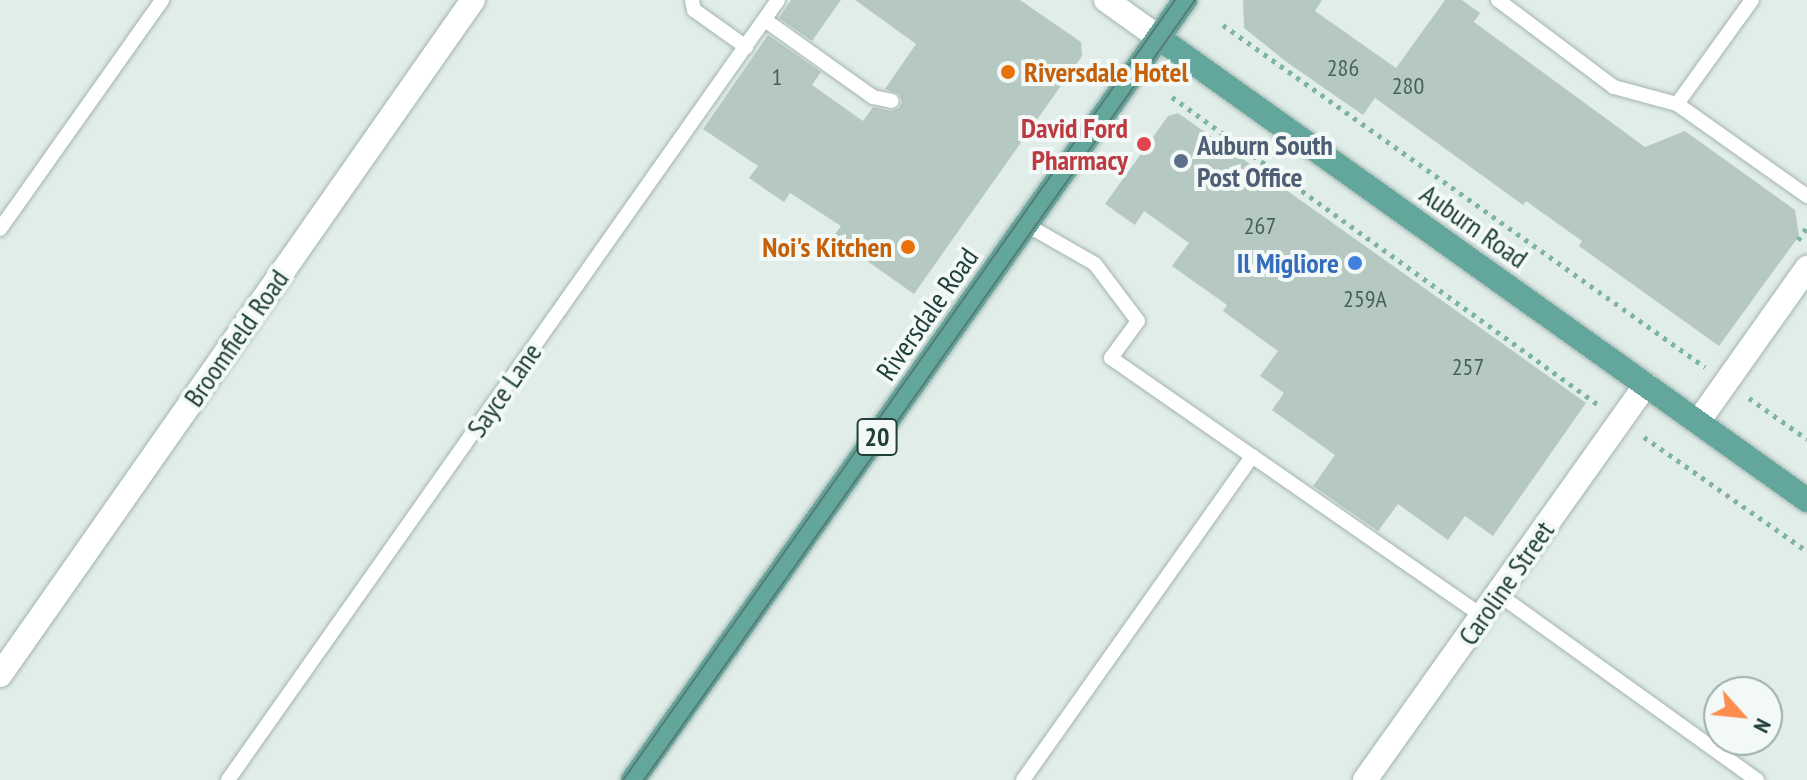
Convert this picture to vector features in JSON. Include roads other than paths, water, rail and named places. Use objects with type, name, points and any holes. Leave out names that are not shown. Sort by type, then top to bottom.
[{"type":"main road","name":"Riversdale Road","points":[[633,780],[1185,0]]},
{"type":"main road","name":"Auburn Road","points":[[1159,38],[1807,500]]},
{"type":"street","name":"Broomfield Road","points":[[0,675],[473,0]]},
{"type":"street","name":"Auburn Road","points":[[1106,0],[1159,38]]},
{"type":"street","points":[[1698,422],[1807,268]]},
{"type":"street","name":"Caroline Street","points":[[1365,780],[1646,385]]},
{"type":"lane","points":[[0,229],[162,0]]},
{"type":"lane","points":[[692,0],[694,10],[746,47]]},
{"type":"lane","name":"Sayce Lane","points":[[228,780],[778,0]]},
{"type":"lane","points":[[1500,0],[1614,87],[1677,104],[1807,196]]},
{"type":"lane","points":[[1677,104],[1752,0]]},
{"type":"lane","points":[[765,20],[873,97],[892,101]]},
{"type":"lane","points":[[1027,225],[1095,264],[1138,321],[1111,358],[1482,616]]},
{"type":"lane","points":[[1023,780],[1252,456]]},
{"type":"lane","points":[[1498,594],[1757,780]]},
{"type":"tram line","points":[[623,780],[1175,0]]},
{"type":"tram line","points":[[644,780],[1195,0]]},
{"type":"place","name":"Riversdale Hotel","points":[[1008,72]]},
{"type":"place","name":"David Ford Pharmacy","points":[[1144,144]]},
{"type":"place","name":"Auburn South Post Office","points":[[1181,161]]},
{"type":"place","name":"Noi's Kitchen","points":[[908,247]]},
{"type":"place","name":"Il Migliore","points":[[1355,263]]}]
